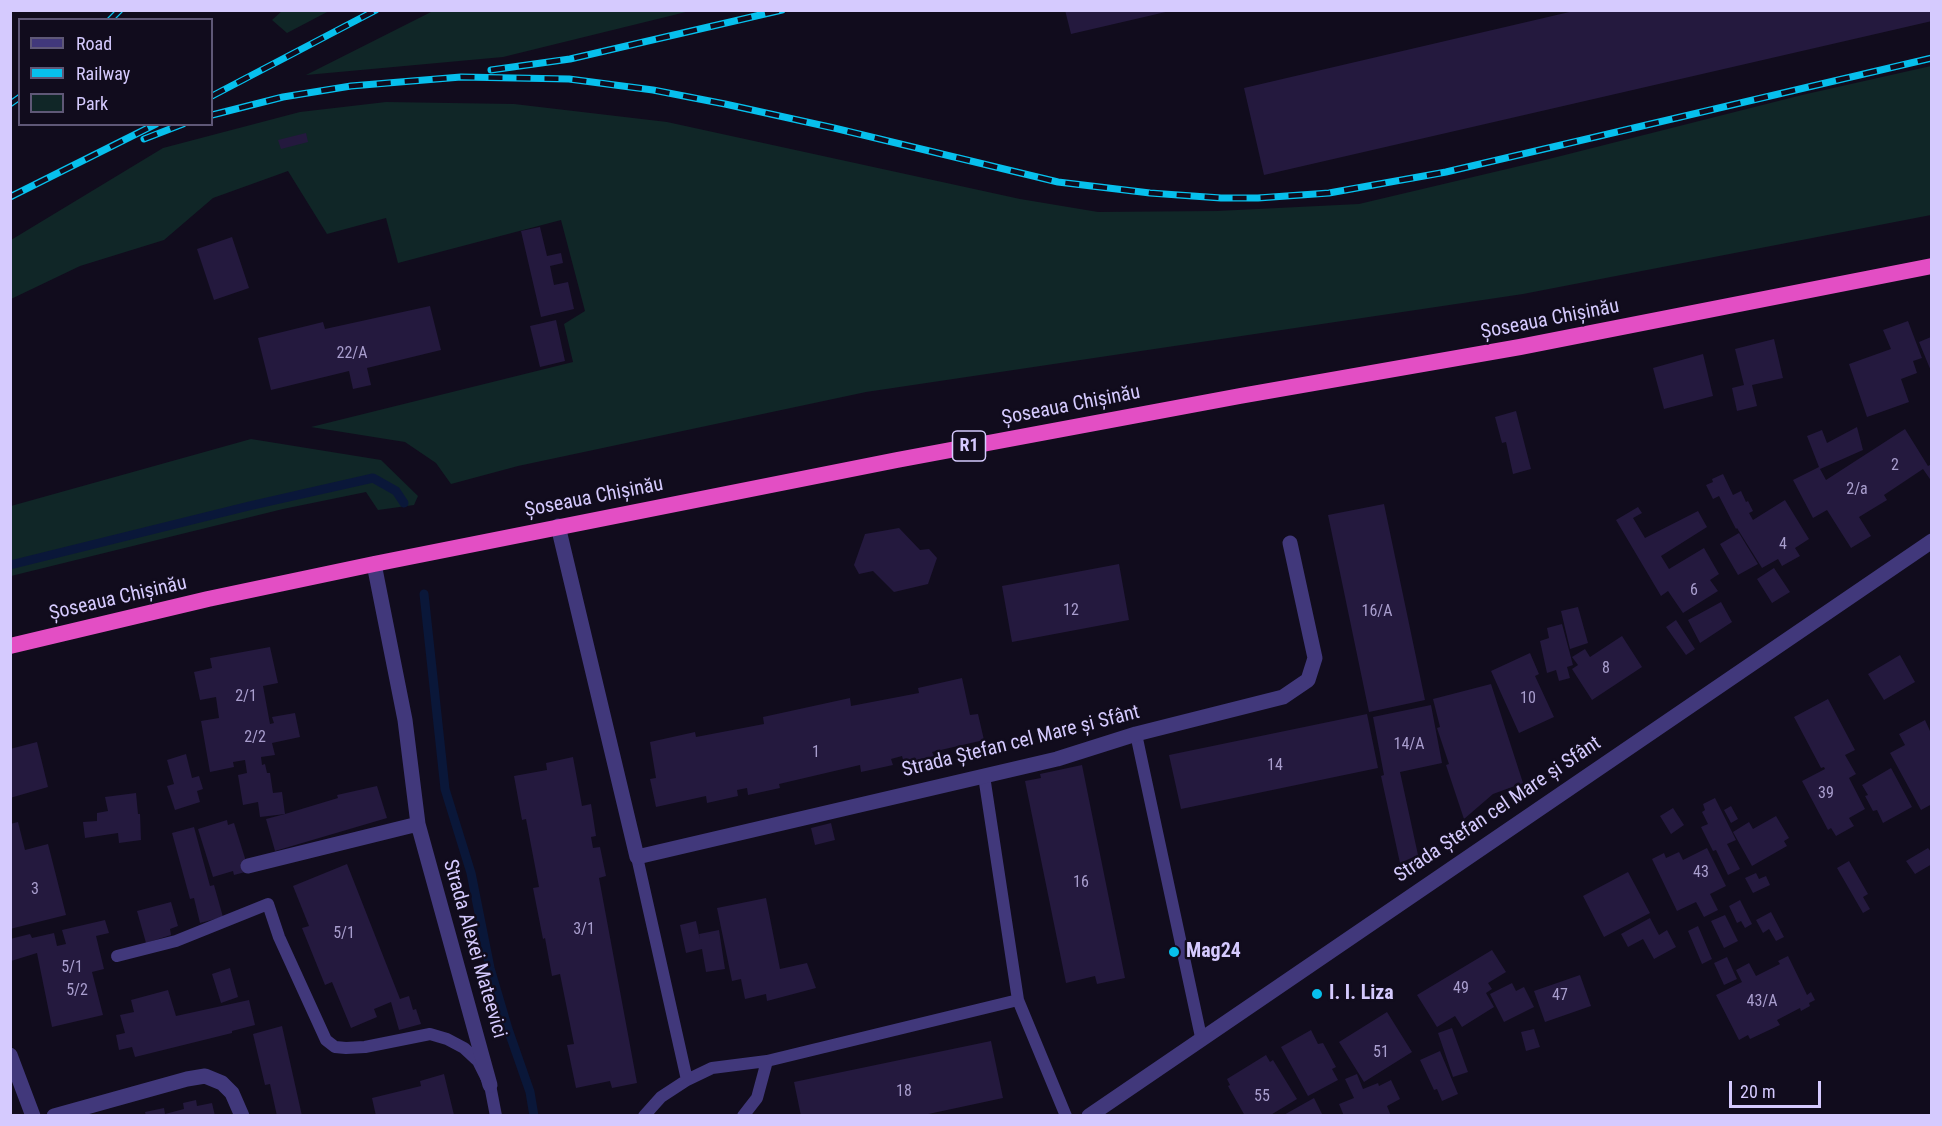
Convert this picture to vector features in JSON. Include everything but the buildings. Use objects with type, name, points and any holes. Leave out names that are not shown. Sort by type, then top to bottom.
[{"type":"highway","name":"Șoseaua Chișinău","points":[[10,646],[208,599],[558,526],[920,455],[1520,347],[1932,266]]},
{"type":"street","points":[[558,526],[637,857]]},
{"type":"street","name":"Strada Ștefan cel Mare și Sfânt","points":[[1089,1116],[1201,1037],[1932,541]]},
{"type":"street","name":"Strada Ștefan cel Mare și Sfânt","points":[[637,857],[1057,759],[1136,734],[1283,697],[1308,680],[1315,658],[1290,543]]},
{"type":"street","name":"Strada Alexei Mateevici","points":[[374,564],[405,720],[417,824],[490,1085]]},
{"type":"street","points":[[248,866],[417,824]]},
{"type":"street","points":[[10,1055],[33,1116]]},
{"type":"street","points":[[54,1116],[205,1076],[222,1083],[232,1092],[242,1116]]},
{"type":"lane","points":[[1136,734],[1201,1037]]},
{"type":"lane","points":[[984,776],[1018,1000],[1066,1116]]},
{"type":"lane","points":[[637,857],[687,1080]]},
{"type":"lane","points":[[117,956],[176,941],[268,904],[279,937],[326,1040],[335,1047],[364,1047],[430,1034],[447,1040],[464,1048],[478,1061],[490,1085],[496,1116]]},
{"type":"lane","points":[[644,1116],[661,1097],[687,1080],[712,1068],[767,1061],[1018,1000]]},
{"type":"lane","points":[[743,1116],[757,1098],[767,1061]]},
{"type":"green space","points":[[282,11],[329,11],[287,33],[272,20]]},
{"type":"green space","points":[[433,11],[690,11],[503,57],[306,75]]},
{"type":"green space","points":[[1931,66],[1931,215],[1523,294],[866,392],[518,466],[451,484],[436,463],[405,442],[311,427],[573,362],[564,324],[585,311],[561,220],[398,263],[386,218],[327,234],[288,171],[213,198],[164,240],[80,266],[11,299],[11,240],[163,148],[300,112],[386,102],[514,104],[667,122],[1020,199],[1098,212],[1217,211],[1359,204],[1802,95]]},
{"type":"green space","points":[[251,439],[381,460],[418,496],[414,505],[378,510],[366,492],[283,509],[11,576],[11,506]]},
{"type":"waterway","points":[[10,565],[373,478],[396,491],[404,503]]},
{"type":"waterway","points":[[424,594],[445,789],[471,873],[490,968],[530,1092],[534,1116]]},
{"type":"railway","points":[[112,18],[120,10]]},
{"type":"railway","points":[[213,95],[376,10]]},
{"type":"railway","points":[[491,70],[570,59],[782,10]]},
{"type":"railway","points":[[213,115],[283,97],[351,86],[461,77],[569,79],[653,90],[725,104],[1058,182],[1150,193],[1258,198],[1329,193],[1446,172],[1932,58]]},
{"type":"railway","points":[[10,104],[18,98]]},
{"type":"railway","points":[[10,197],[152,126]]},
{"type":"railway","points":[[144,139],[178,126]]},
{"type":"place","name":"Mag24","points":[[1174,952]]},
{"type":"place","name":"I. I. Liza","points":[[1317,994]]}]
